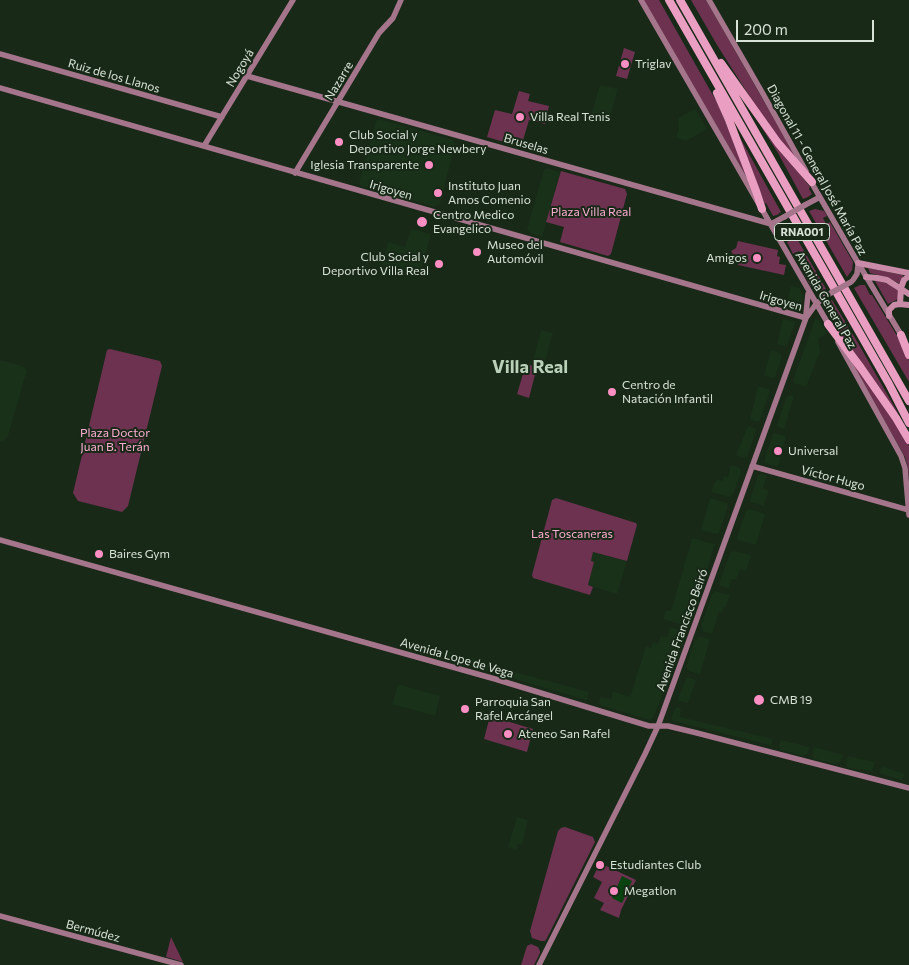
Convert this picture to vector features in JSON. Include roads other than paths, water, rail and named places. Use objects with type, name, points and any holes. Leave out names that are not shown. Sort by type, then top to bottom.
[{"type":"highway","name":"Avenida General Paz","points":[[669,0],[909,423]]},
{"type":"highway","name":"Avenida General Paz","points":[[680,0],[909,400]]},
{"type":"highway","points":[[702,38],[778,143],[812,182]]},
{"type":"highway","points":[[692,42],[726,114],[762,209]]},
{"type":"highway","points":[[828,324],[871,382],[909,440]]},
{"type":"highway","points":[[901,335],[909,355]]},
{"type":"main road","points":[[858,263],[909,275]]},
{"type":"main road","points":[[900,304],[901,288],[904,280],[909,275]]},
{"type":"main road","points":[[866,277],[887,280],[909,294]]},
{"type":"main road","points":[[889,316],[889,311],[895,304],[909,305]]},
{"type":"street","name":"Nogoyá","points":[[204,146],[293,0]]},
{"type":"street","name":"Nazarre","points":[[295,173],[379,33],[393,18],[401,0]]},
{"type":"street","name":"Avenida General Paz","points":[[640,0],[752,195],[771,224],[902,456],[905,468],[909,515]]},
{"type":"street","name":"Diagonal 11 - General José María Paz","points":[[710,0],[820,197],[909,348]]},
{"type":"street","name":"Ruiz de los Llanos","points":[[0,54],[222,117]]},
{"type":"street","name":"Bruselas","points":[[247,76],[771,224]]},
{"type":"street","name":"Irigoyen","points":[[0,88],[806,318]]},
{"type":"street","points":[[771,224],[820,197]]},
{"type":"street","points":[[852,281],[858,270],[858,263]]},
{"type":"street","name":"Avenida Francisco Beiró","points":[[539,965],[658,726],[806,318],[816,304],[827,295],[852,281],[866,277]]},
{"type":"street","points":[[806,318],[808,290],[816,294],[827,295]]},
{"type":"street","name":"Víctor Hugo","points":[[752,466],[909,510]]},
{"type":"street","name":"Avenida Lope de Vega","points":[[0,540],[509,683],[649,726],[668,726],[704,734],[907,787]]},
{"type":"street","name":"Bermúdez","points":[[0,916],[181,965]]},
{"type":"place","name":"Triglav","points":[[625,64]]},
{"type":"place","name":"Villa Real Tenis","points":[[520,117]]},
{"type":"place","name":"Club Social y Deportivo Jorge Newbery","points":[[339,142]]},
{"type":"place","name":"Iglesia Transparente","points":[[429,165]]},
{"type":"place","name":"Instituto Juan Amos Comenio","points":[[438,193]]},
{"type":"place","name":"Centro Medico Evangelico","points":[[422,222]]},
{"type":"place","name":"Museo del Automóvil","points":[[477,252]]},
{"type":"place","name":"Amigos","points":[[757,258]]},
{"type":"place","name":"Club Social y Deportivo Villa Real","points":[[439,264]]},
{"type":"place","name":"Centro de Natación Infantil","points":[[612,392]]},
{"type":"place","name":"Universal","points":[[778,451]]},
{"type":"place","name":"Baires Gym","points":[[99,554]]},
{"type":"place","name":"CMB 19","points":[[759,700]]},
{"type":"place","name":"Parroquia San Rafel Arcángel","points":[[465,709]]},
{"type":"place","name":"Ateneo San Rafel","points":[[508,734]]},
{"type":"place","name":"Estudiantes Club","points":[[600,865]]},
{"type":"place","name":"Megatlon","points":[[614,891]]},
{"type":"district","name":"Villa Real","points":[[530,367]]},
{"type":"park label","name":"Plaza Villa Real","points":[[591,212]]},
{"type":"park label","name":"Plaza Doctor Juan B. Terán","points":[[115,440]]},
{"type":"park label","name":"Las Toscaneras","points":[[572,534]]}]
